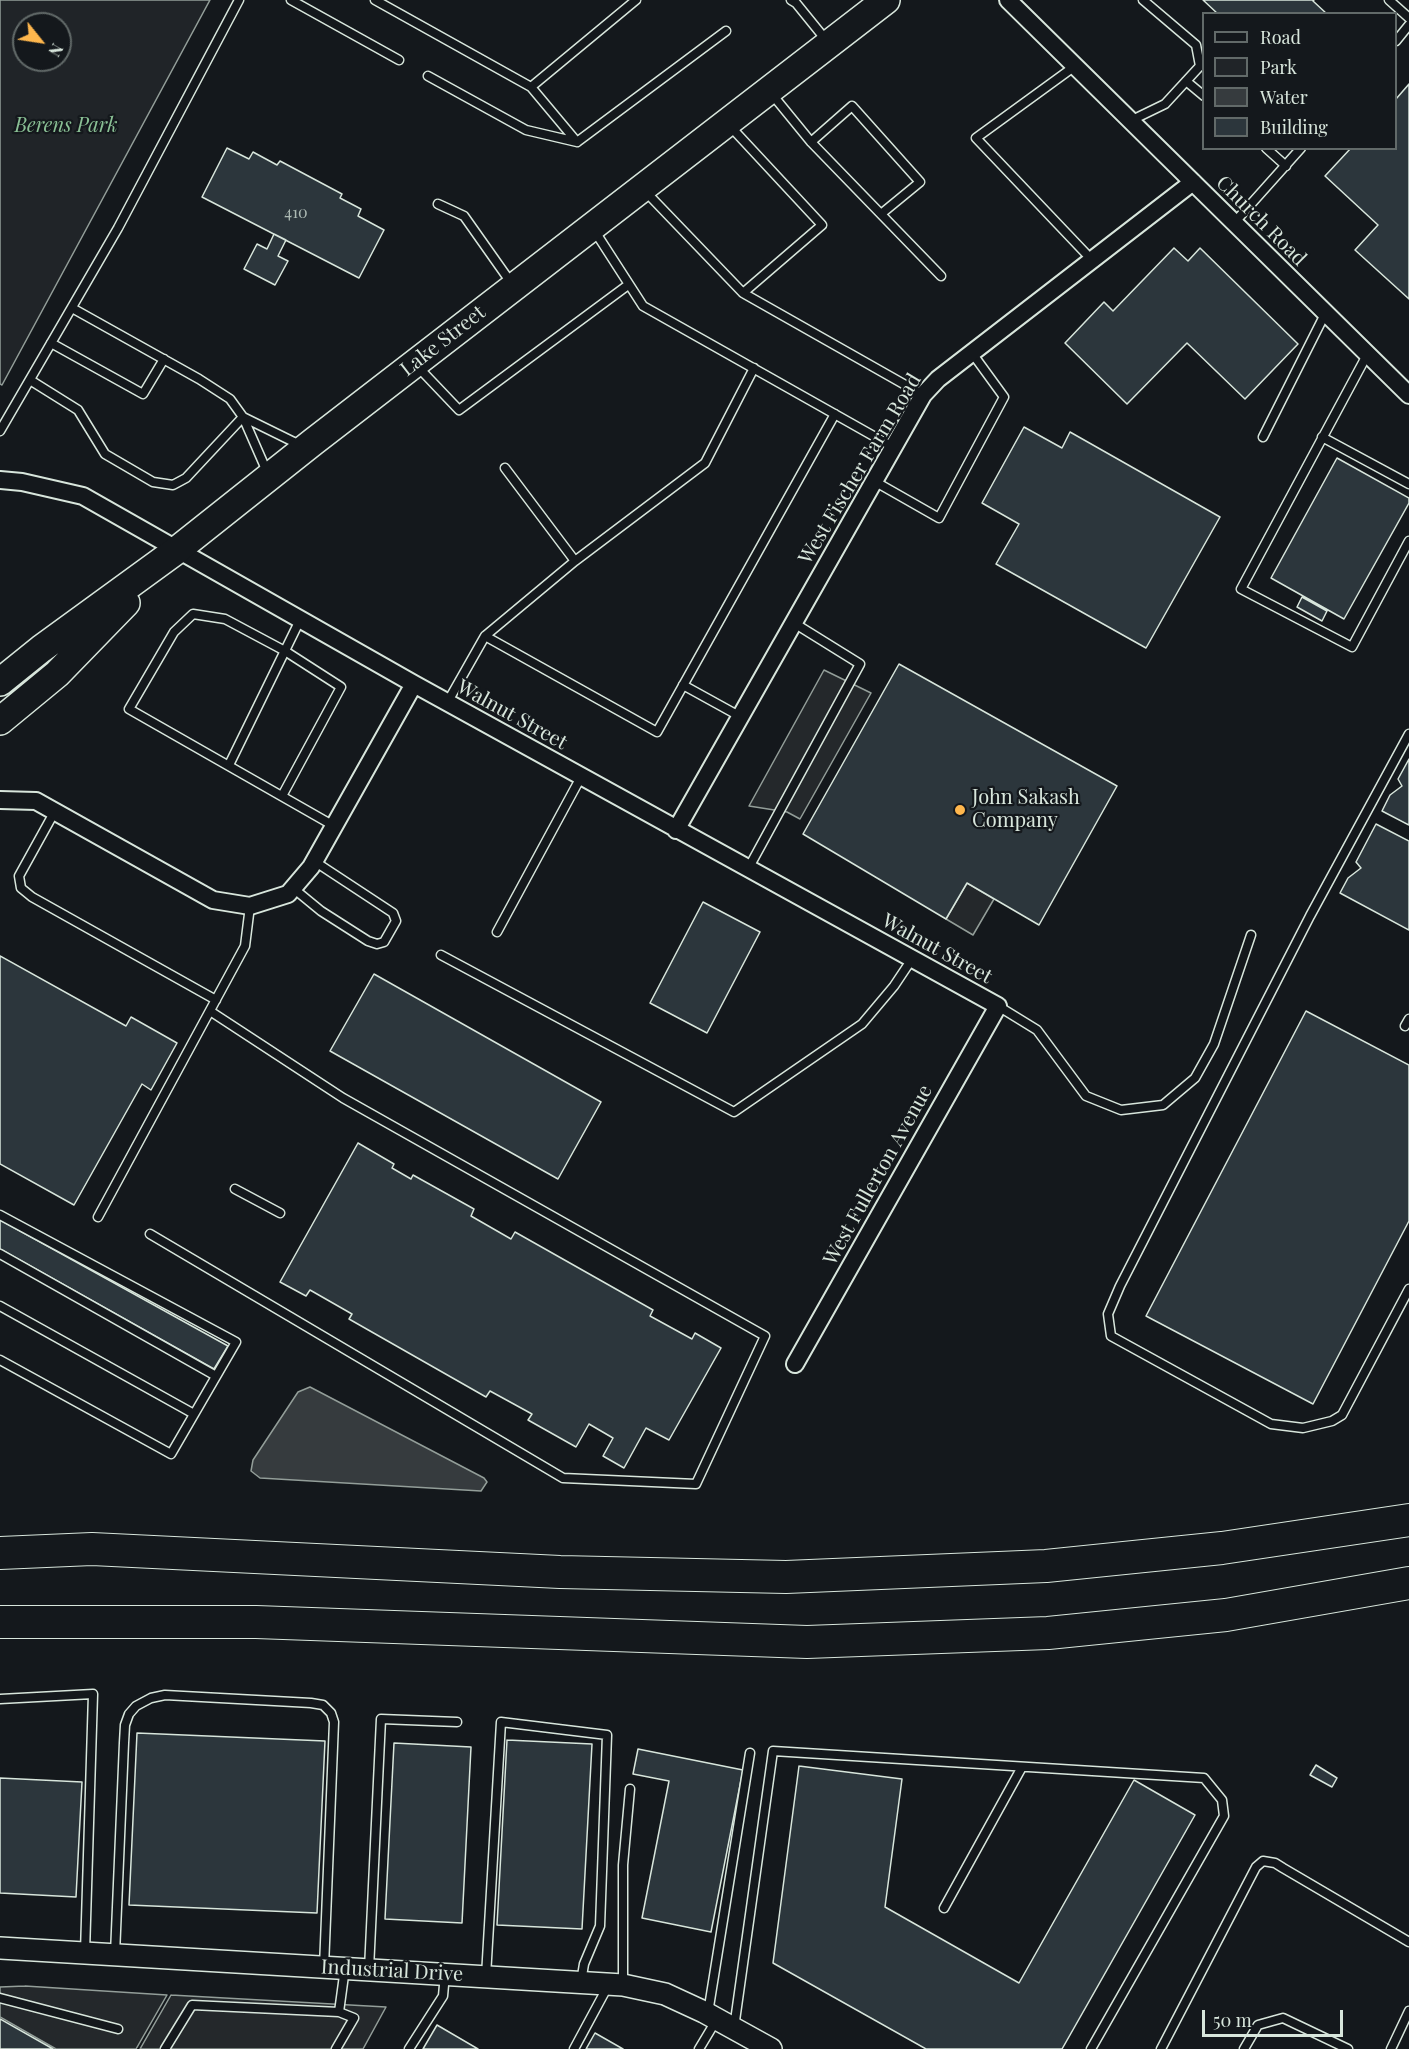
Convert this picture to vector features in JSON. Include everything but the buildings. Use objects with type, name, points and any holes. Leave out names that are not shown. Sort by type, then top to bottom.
[{"type":"highway","points":[[0,1553],[92,1550],[548,1571],[786,1577],[1046,1566],[1222,1548],[1409,1520]]},
{"type":"highway","points":[[0,1622],[256,1622],[807,1642],[1048,1633],[1226,1615],[1409,1582]]},
{"type":"main road","name":"Lake Street","points":[[0,682],[41,649],[177,550],[305,448],[829,44],[873,7]]},
{"type":"main road","points":[[0,722],[57,674],[177,550]]},
{"type":"street","name":"Church Road","points":[[1008,0],[1409,395]]},
{"type":"street","name":"West Fischer Farm Road","points":[[676,830],[923,395],[938,379],[1193,182]]},
{"type":"street","name":"Walnut Street","points":[[0,480],[22,482],[83,496],[447,703],[998,1006]]},
{"type":"street","points":[[0,800],[36,801],[213,900],[250,906],[288,894],[314,861],[414,684]]},
{"type":"street","name":"West Fullerton Avenue","points":[[795,1364],[998,1006]]},
{"type":"street","name":"Industrial Drive","points":[[0,1948],[616,1984],[665,1994],[771,2049]]},
{"type":"lane","points":[[0,431],[124,218],[239,0]]},
{"type":"lane","points":[[291,0],[399,60]]},
{"type":"lane","points":[[375,0],[531,87],[577,142]]},
{"type":"lane","points":[[531,87],[636,0]]},
{"type":"lane","points":[[791,0],[796,3],[829,44]]},
{"type":"lane","points":[[1130,121],[1165,104],[1200,66],[1196,45],[1143,0]]},
{"type":"lane","points":[[1389,0],[1409,18]]},
{"type":"lane","points":[[1397,39],[1409,25]]},
{"type":"lane","points":[[428,76],[526,130],[577,142],[726,31]]},
{"type":"lane","points":[[1075,66],[976,138],[1092,260]]},
{"type":"lane","points":[[1186,81],[1202,95]]},
{"type":"lane","points":[[769,90],[811,142],[941,276]]},
{"type":"lane","points":[[811,142],[852,106],[920,182],[881,214]]},
{"type":"lane","points":[[727,122],[822,225],[742,293]]},
{"type":"lane","points":[[1268,150],[1286,166]]},
{"type":"lane","points":[[1234,223],[1299,150]]},
{"type":"lane","points":[[642,188],[742,293],[923,395]]},
{"type":"lane","points":[[438,204],[464,216],[514,286]]},
{"type":"lane","points":[[591,227],[643,306],[893,447]]},
{"type":"lane","points":[[415,363],[459,410],[628,285]]},
{"type":"lane","points":[[72,308],[200,379],[230,399],[243,417],[269,476]]},
{"type":"lane","points":[[1263,437],[1325,314]]},
{"type":"lane","points":[[51,343],[143,394],[164,359]]},
{"type":"lane","points":[[874,481],[939,518],[1004,397],[972,353]]},
{"type":"lane","points":[[1366,355],[1241,589],[1352,647],[1409,541]]},
{"type":"lane","points":[[447,703],[485,636],[575,561],[705,463],[754,368]]},
{"type":"lane","points":[[30,380],[78,410],[105,454],[153,482],[173,484],[186,478],[243,417]]},
{"type":"lane","points":[[485,636],[657,732],[836,414]]},
{"type":"lane","points":[[243,417],[305,448]]},
{"type":"lane","points":[[1322,437],[1409,484]]},
{"type":"lane","points":[[505,468],[575,561]]},
{"type":"lane","points":[[282,796],[341,687],[285,651],[225,619],[193,614],[174,632],[129,709],[334,826]]},
{"type":"lane","points":[[229,765],[300,620]]},
{"type":"lane","points":[[748,869],[860,664],[794,623]]},
{"type":"lane","points":[[683,686],[741,717]]},
{"type":"lane","points":[[1409,734],[1305,926],[1120,1286],[1108,1314],[1111,1336],[1270,1424],[1303,1428],[1332,1422],[1342,1415],[1409,1289]]},
{"type":"lane","points":[[496,932],[581,777]]},
{"type":"lane","points":[[55,812],[19,876],[21,888],[32,897],[216,1000]]},
{"type":"lane","points":[[293,888],[321,911],[368,941],[377,944],[384,942],[396,921],[393,913],[314,861]]},
{"type":"lane","points":[[98,1217],[245,946],[250,906]]},
{"type":"lane","points":[[998,1006],[1037,1030],[1086,1096],[1121,1110],[1163,1105],[1195,1078],[1214,1044],[1251,935]]},
{"type":"lane","points":[[441,955],[734,1112],[862,1024],[894,986],[912,959]]},
{"type":"lane","points":[[150,1234],[563,1478],[696,1484],[765,1336],[343,1098],[210,1011]]},
{"type":"lane","points":[[235,1189],[280,1214]]},
{"type":"lane","points":[[0,1215],[236,1342],[171,1454],[0,1360]]},
{"type":"lane","points":[[0,1254],[216,1377]]},
{"type":"lane","points":[[0,1306],[194,1414]]},
{"type":"lane","points":[[0,1699],[93,1694],[85,1952]]},
{"type":"lane","points":[[115,1954],[125,1725],[129,1714],[136,1706],[150,1698],[165,1695],[311,1703],[323,1706],[331,1713],[334,1722],[335,1967],[339,2012]]},
{"type":"lane","points":[[369,1969],[381,1719],[457,1722]]},
{"type":"lane","points":[[485,1976],[501,1722],[607,1735],[600,1926],[584,1964],[581,1982]]},
{"type":"lane","points":[[699,2049],[719,2020],[773,1751],[1204,1778],[1222,1800],[1224,1816],[1091,2049]]},
{"type":"lane","points":[[719,2020],[750,1753]]},
{"type":"lane","points":[[945,1908],[1022,1767]]},
{"type":"lane","points":[[574,2049],[616,1984],[622,1865],[630,1789]]},
{"type":"lane","points":[[1161,2049],[1256,1868],[1263,1862],[1275,1863],[1409,1942]]},
{"type":"lane","points":[[410,2049],[443,1996],[445,1974]]},
{"type":"lane","points":[[0,1998],[118,2029]]},
{"type":"lane","points":[[165,2049],[192,2005],[339,2012],[354,2018],[336,2049]]},
{"type":"lane","points":[[1391,2049],[1409,2011]]},
{"type":"lane","points":[[1244,2049],[1258,2025],[1283,2018],[1348,2049]]},
{"type":"green space","name":"Berens Park","points":[[0,0],[210,0],[2,385],[0,384]]},
{"type":"shaded area","points":[[824,670],[871,693],[800,819],[787,812],[749,806]]},
{"type":"shaded area","points":[[967,883],[994,899],[973,935],[946,919]]},
{"type":"shaded area","points":[[25,1986],[167,1995],[136,2049],[56,2049],[0,2017],[0,1987]]},
{"type":"shaded area","points":[[171,1995],[386,2007],[363,2049],[140,2049]]},
{"type":"water","points":[[310,1387],[484,1478],[487,1482],[481,1491],[260,1478],[251,1471],[253,1460],[298,1392]]},
{"type":"place","name":"John Sakash Company","points":[[960,810]]}]
